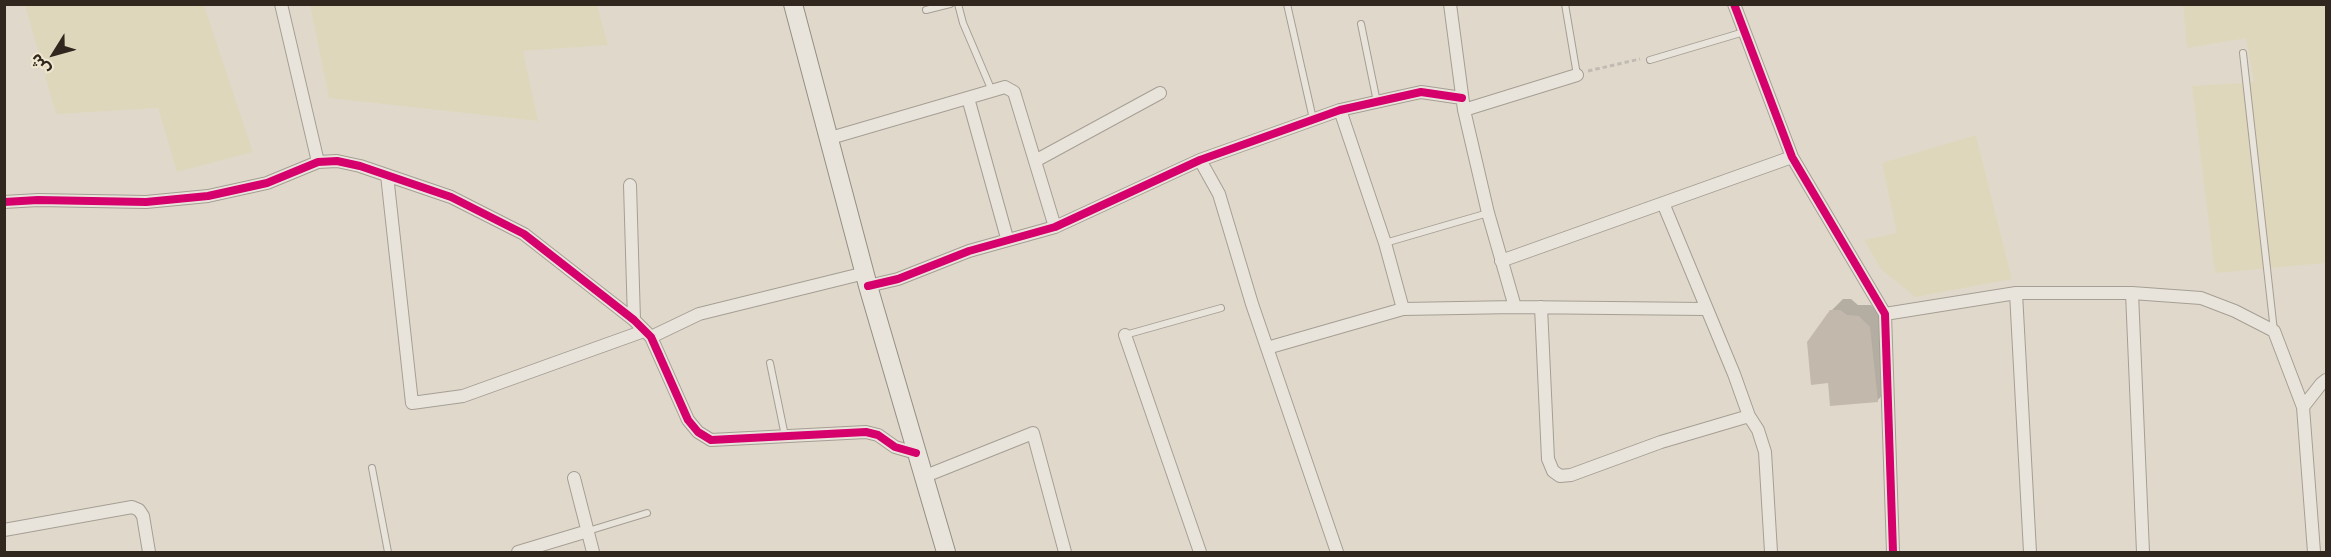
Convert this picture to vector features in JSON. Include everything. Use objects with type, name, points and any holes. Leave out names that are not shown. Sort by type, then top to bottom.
[{"type":"main road","points":[[792,4],[866,279],[946,552]]},
{"type":"street","points":[[281,4],[318,162]]},
{"type":"street","points":[[1450,4],[1463,104],[1488,213],[1515,306]]},
{"type":"street","points":[[1734,4],[1792,157],[1885,314],[1893,552]]},
{"type":"street","points":[[387,175],[412,402],[463,396],[647,334],[699,314],[866,279],[898,279],[969,250],[1055,226],[1200,160],[1340,110],[1421,92],[1463,104],[1577,75]]},
{"type":"street","points":[[828,139],[1005,87],[1014,92],[1055,226]]},
{"type":"street","points":[[1035,161],[1160,93]]},
{"type":"street","points":[[968,98],[1007,238]]},
{"type":"street","points":[[1340,110],[1385,243],[1403,309]]},
{"type":"street","points":[[1502,261],[1792,157]]},
{"type":"street","points":[[1200,160],[1219,194],[1267,348],[1337,552]]},
{"type":"street","points":[[4,202],[38,200],[146,202],[208,196],[267,183],[318,162],[337,161],[360,166],[451,197],[524,234],[634,320],[647,334],[688,420],[698,432],[711,440],[866,432],[878,435],[895,447],[916,453]]},
{"type":"street","points":[[630,185],[634,320]]},
{"type":"street","points":[[1663,203],[1705,309],[1734,374],[1749,416],[1758,430],[1765,452],[1771,552]]},
{"type":"street","points":[[1885,314],[2016,293],[2132,293],[2201,298],[2235,311],[2274,331],[2302,407],[2314,552]]},
{"type":"street","points":[[2016,293],[2030,552]]},
{"type":"street","points":[[2132,293],[2143,552]]},
{"type":"street","points":[[1267,348],[1403,309],[1515,306],[1705,309]]},
{"type":"street","points":[[1541,307],[1548,459],[1553,471],[1560,476],[1571,475],[1661,442],[1749,416]]},
{"type":"street","points":[[1125,335],[1200,552]]},
{"type":"street","points":[[2302,407],[2326,380]]},
{"type":"street","points":[[923,477],[1033,433],[1065,552]]},
{"type":"street","points":[[574,478],[593,552]]},
{"type":"street","points":[[4,530],[132,507],[139,510],[143,516],[149,552]]},
{"type":"street","points":[[518,552],[588,531]]},
{"type":"lane","points":[[926,10],[950,4]]},
{"type":"lane","points":[[958,4],[963,23],[992,91]]},
{"type":"lane","points":[[1287,4],[1313,120]]},
{"type":"lane","points":[[1565,4],[1577,75]]},
{"type":"lane","points":[[1361,24],[1377,102]]},
{"type":"lane","points":[[1650,60],[1744,32]]},
{"type":"lane","points":[[2244,53],[2274,331]]},
{"type":"lane","points":[[1385,243],[1488,213]]},
{"type":"lane","points":[[1125,335],[1221,308]]},
{"type":"lane","points":[[770,363],[784,436]]},
{"type":"lane","points":[[372,468],[388,552]]},
{"type":"lane","points":[[588,531],[647,513]]},
{"type":"path","points":[[1577,75],[1645,58],[1650,60]]},
{"type":"shaded area","points":[[25,5],[204,5],[253,152],[177,172],[158,108],[56,114]]},
{"type":"shaded area","points":[[310,5],[597,5],[608,45],[523,51],[538,121],[329,98]]},
{"type":"shaded area","points":[[2183,5],[2326,5],[2326,263],[2215,273],[2192,86],[2254,82],[2246,38],[2187,48]]},
{"type":"shaded area","points":[[1976,135],[2012,279],[1915,297],[1881,269],[1864,240],[1897,233],[1882,163]]},
{"type":"building","points":[[1830,310],[1840,310],[1847,315],[1859,316],[1870,327],[1878,402],[1830,406],[1828,383],[1811,385],[1807,342]]},
{"type":"cycle path","points":[[1734,4],[1792,157],[1885,314],[1893,552]]},
{"type":"cycle path","points":[[868,286],[898,279],[969,251],[1055,227],[1200,160],[1340,110],[1421,92],[1462,98]]},
{"type":"cycle path","points":[[4,202],[38,200],[146,202],[208,196],[267,183],[318,162],[337,161],[360,166],[451,197],[524,234],[634,320],[651,337],[688,420],[698,432],[711,440],[866,432],[878,435],[895,447],[916,453]]}]
